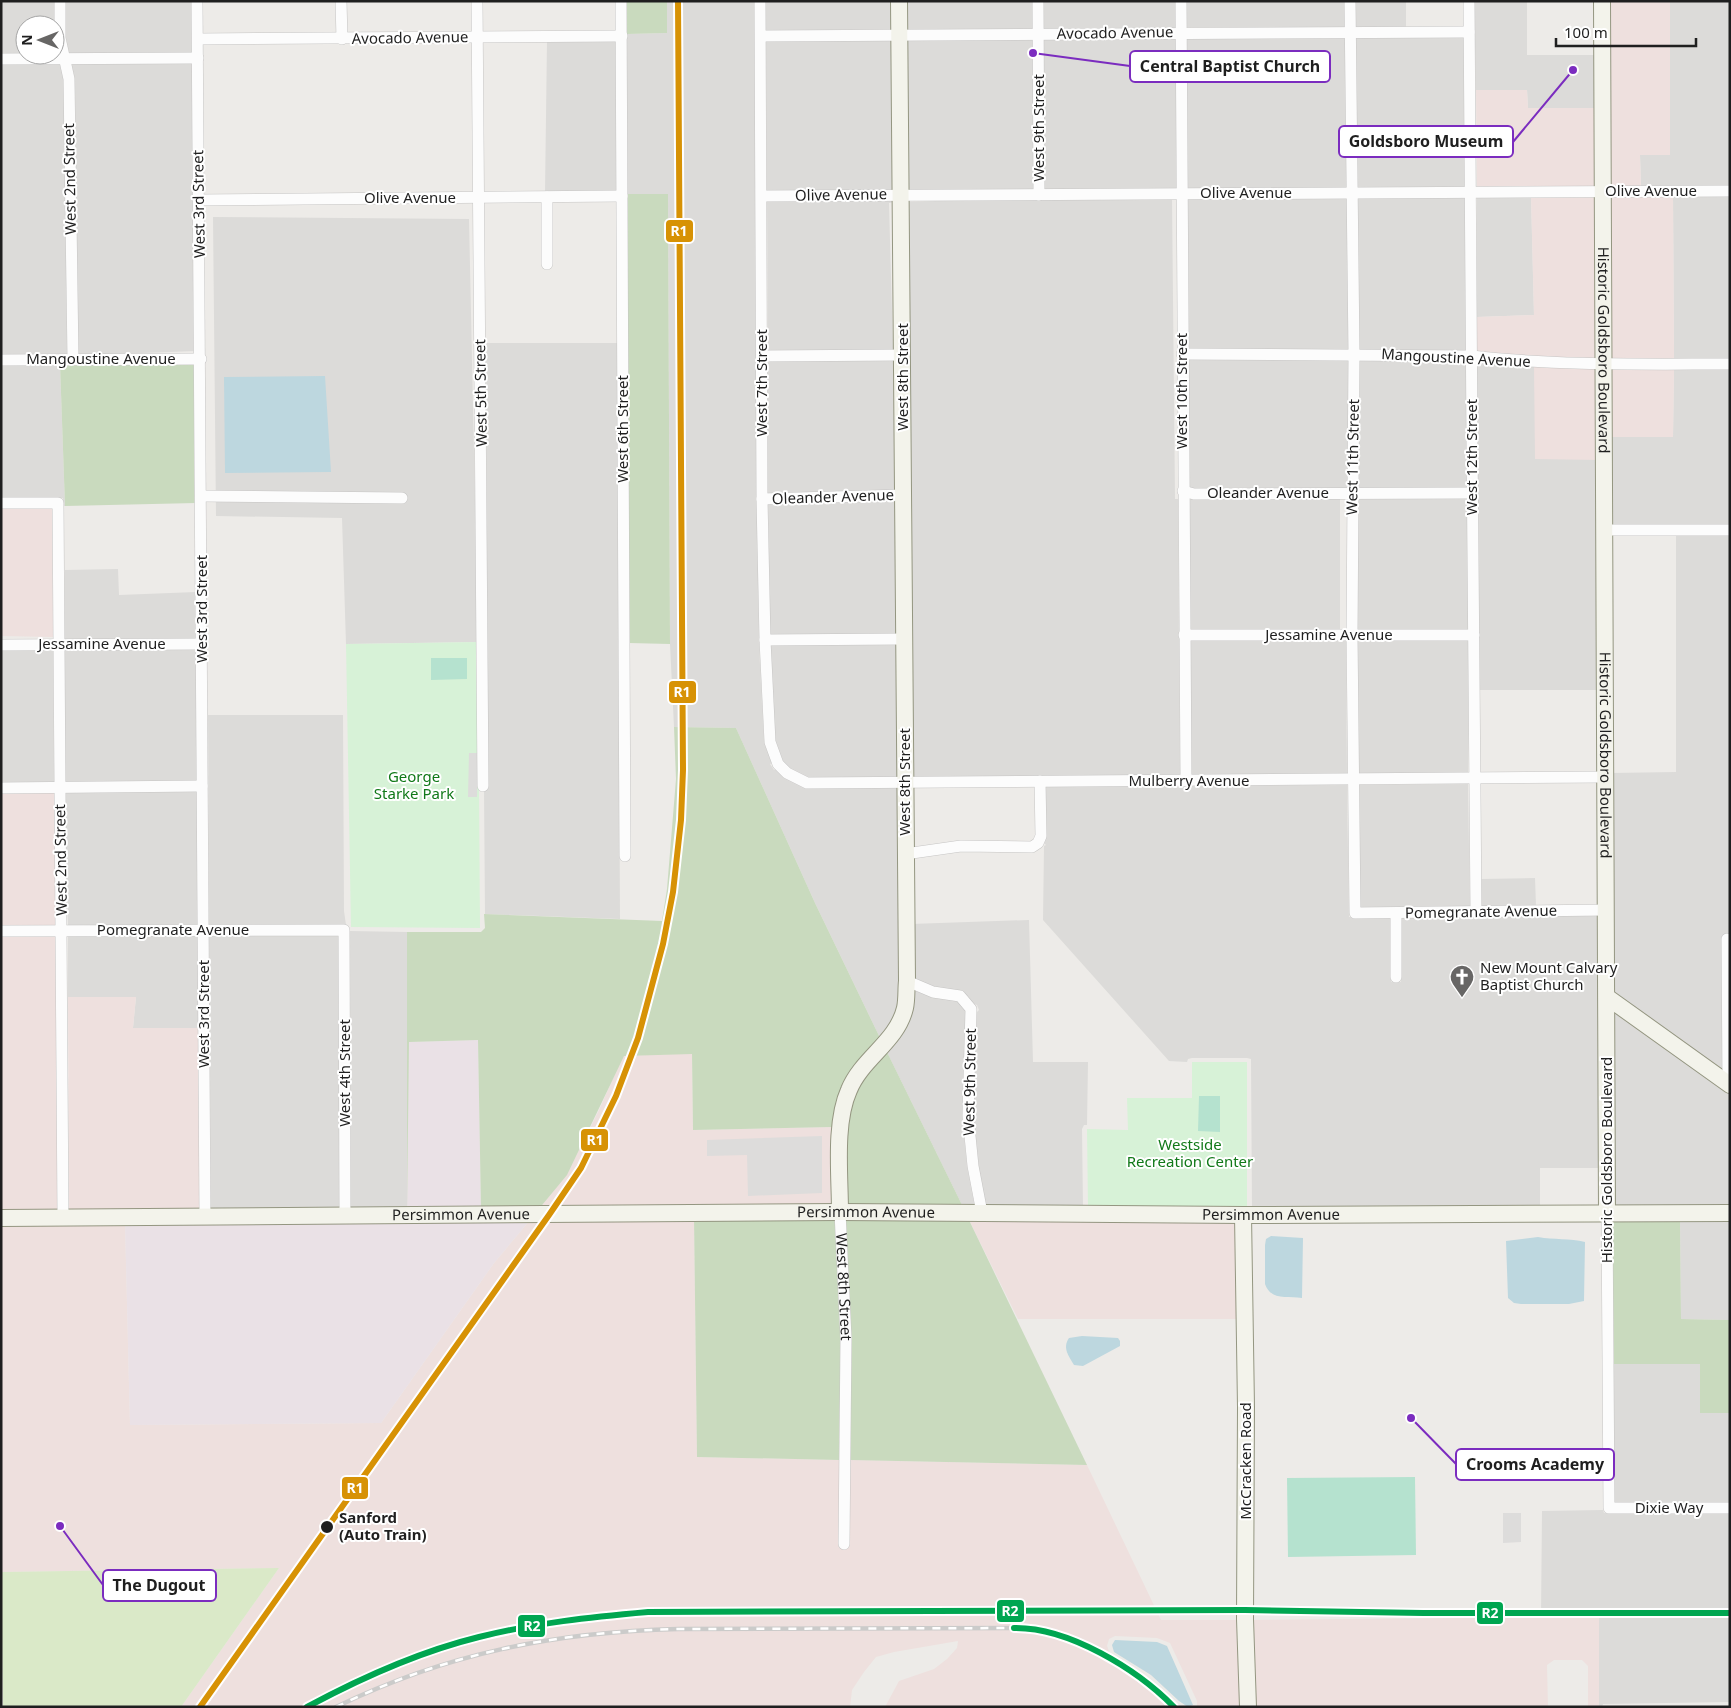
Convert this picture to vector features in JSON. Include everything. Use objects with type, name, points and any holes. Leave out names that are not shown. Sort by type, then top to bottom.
[{"type":"street","name":"West 2nd Street","points":[[60,1],[60,15]]},
{"type":"street","name":"West 3rd Street","points":[[197,1],[201,359],[205,1217]]},
{"type":"street","points":[[341,1],[342,38]]},
{"type":"street","name":"West 5th Street","points":[[477,1],[483,786]]},
{"type":"street","name":"West 6th Street","points":[[621,1],[625,856]]},
{"type":"street","name":"West 7th Street","points":[[760,1],[762,499],[765,640],[770,742],[778,764]]},
{"type":"street","name":"West 8th Street","points":[[844,1544],[846,1338],[840,1212],[840,1121],[853,1080],[892,1036],[900,1021],[905,1007],[906,981],[899,1]]},
{"type":"street","name":"West 9th Street","points":[[1038,1],[1039,195]]},
{"type":"street","name":"West 10th Street","points":[[1181,1],[1186,781]]},
{"type":"street","name":"West 11th Street","points":[[1350,1],[1354,354],[1352,780],[1355,913]]},
{"type":"street","name":"West 12th Street","points":[[1469,1],[1472,192],[1472,493],[1476,912]]},
{"type":"street","name":"Historic Goldsboro Boulevard","points":[[1602,1],[1608,1508]]},
{"type":"street","name":"Avocado Avenue","points":[[761,36],[1350,31],[1469,32]]},
{"type":"street","name":"Avocado Avenue","points":[[198,39],[622,36]]},
{"type":"street","name":"West 2nd Street","points":[[65,58],[69,79],[72,359]]},
{"type":"street","points":[[65,58],[198,58]]},
{"type":"street","points":[[1,59],[15,59]]},
{"type":"street","name":"Olive Avenue","points":[[762,196],[1730,191]]},
{"type":"street","name":"Olive Avenue","points":[[199,200],[622,196]]},
{"type":"street","points":[[547,197],[548,264]]},
{"type":"street","name":"Mangoustine Avenue","points":[[1182,354],[1472,356],[1518,361],[1604,364],[1730,364]]},
{"type":"street","points":[[762,356],[903,355]]},
{"type":"street","name":"Mangoustine Avenue","points":[[1,360],[201,359]]},
{"type":"street","name":"Oleander Avenue","points":[[1183,491],[1194,494],[1472,493]]},
{"type":"street","name":"Oleander Avenue","points":[[762,499],[903,494]]},
{"type":"street","points":[[201,496],[402,498]]},
{"type":"street","name":"West 2nd Street","points":[[1,502],[58,503],[63,1217]]},
{"type":"street","points":[[1604,530],[1730,530]]},
{"type":"street","name":"Jessamine Avenue","points":[[1184,635],[1474,635]]},
{"type":"street","points":[[765,640],[904,639]]},
{"type":"street","name":"Jessamine Avenue","points":[[1,644],[202,644]]},
{"type":"street","name":"Mulberry Avenue","points":[[778,764],[787,773],[806,783],[1606,777]]},
{"type":"street","points":[[905,854],[961,846],[1032,847],[1038,843],[1041,836],[1040,781]]},
{"type":"street","points":[[1,788],[202,786]]},
{"type":"street","name":"Pomegranate Avenue","points":[[1355,913],[1606,910]]},
{"type":"street","points":[[1396,913],[1396,977]]},
{"type":"street","name":"Pomegranate Avenue","points":[[1,931],[344,930]]},
{"type":"street","name":"West 4th Street","points":[[344,930],[345,1216]]},
{"type":"street","points":[[1727,939],[1729,1084]]},
{"type":"street","name":"West 9th Street","points":[[906,981],[933,992],[960,996],[971,1009],[968,1116],[973,1166],[982,1213]]},
{"type":"street","points":[[1607,996],[1729,1084]]},
{"type":"street","name":"Persimmon Avenue","points":[[1,1218],[840,1212],[1243,1215],[1730,1213]]},
{"type":"street","name":"McCracken Road","points":[[1243,1215],[1246,1407],[1245,1619],[1248,1707]]},
{"type":"street","name":"Dixie Way","points":[[1608,1508],[1730,1508]]},
{"type":"shaded area","points":[[1,1],[54,1],[55,15],[15,15],[15,54],[1,54]]},
{"type":"shaded area","points":[[65,1],[192,1],[192,53],[69,53],[66,38]]},
{"type":"shaded area","points":[[667,1],[755,1],[757,494],[759,645],[764,742],[772,763],[770,764],[774,770],[776,769],[785,777],[899,786],[900,1006],[881,1040],[815,903],[736,728],[674,727],[670,644],[668,194],[627,194],[627,34],[667,33]]},
{"type":"shaded area","points":[[766,1],[894,1],[894,29],[766,31]]},
{"type":"shaded area","points":[[905,1],[1033,1],[1033,29],[905,29]]},
{"type":"shaded area","points":[[1044,1],[1175,1],[1176,28],[1044,29]]},
{"type":"shaded area","points":[[1186,1],[1345,1],[1345,27],[1187,27]]},
{"type":"shaded area","points":[[1356,1],[1406,1],[1406,27],[1356,27]]},
{"type":"shaded area","points":[[1474,1],[1527,1],[1527,55],[1597,55],[1597,108],[1528,108],[1527,90],[1476,90]]},
{"type":"shaded area","points":[[1608,1],[1670,1],[1670,155],[1640,155],[1641,186],[1608,186]]},
{"type":"shaded area","points":[[1670,1],[1730,1],[1730,186],[1641,186],[1640,155],[1670,154]]},
{"type":"shaded area","points":[[1345,36],[1347,189],[1186,189],[1187,37]]},
{"type":"shaded area","points":[[1356,36],[1464,36],[1467,187],[1357,189]]},
{"type":"shaded area","points":[[1176,37],[1176,189],[1044,190],[1044,39]]},
{"type":"shaded area","points":[[894,39],[895,190],[767,192],[766,41]]},
{"type":"shaded area","points":[[905,39],[1033,39],[1033,190],[906,190]]},
{"type":"shaded area","points":[[616,40],[617,191],[545,192],[547,41]]},
{"type":"shaded area","points":[[71,63],[192,63],[195,351],[78,354],[75,79]]},
{"type":"shaded area","points":[[1,64],[60,65],[64,79],[67,354],[1,355]]},
{"type":"shaded area","points":[[1476,90],[1527,90],[1528,108],[1597,108],[1597,186],[1477,187]]},
{"type":"shaded area","points":[[1531,196],[1534,315],[1477,317],[1477,197]]},
{"type":"shaded area","points":[[1531,196],[1597,196],[1599,359],[1518,357],[1477,352],[1477,317],[1534,315]]},
{"type":"shaded area","points":[[1608,196],[1673,196],[1674,359],[1610,359]]},
{"type":"shaded area","points":[[1673,196],[1730,196],[1730,359],[1674,359]]},
{"type":"shaded area","points":[[1467,197],[1467,351],[1359,350],[1357,198]]},
{"type":"shaded area","points":[[1172,198],[1175,499],[1178,499],[1180,776],[910,777],[906,202]]},
{"type":"shaded area","points":[[1186,198],[1347,198],[1349,350],[1188,349]]},
{"type":"shaded area","points":[[896,199],[896,202],[889,203],[893,350],[768,351],[767,201]]},
{"type":"shaded area","points":[[213,217],[469,219],[478,642],[346,644],[342,518],[216,516]]},
{"type":"shaded area","points":[[486,343],[617,343],[620,919],[485,914],[484,790],[488,790]]},
{"type":"shaded area","points":[[1188,359],[1349,359],[1347,488],[1195,489],[1189,487]]},
{"type":"shaded area","points":[[1359,359],[1467,361],[1467,488],[1358,488]]},
{"type":"shaded area","points":[[893,360],[896,490],[768,494],[768,361]]},
{"type":"shaded area","points":[[1477,361],[1534,367],[1599,460],[1600,690],[1479,690]]},
{"type":"shaded area","points":[[60,364],[65,506],[63,506],[63,498],[1,498],[1,365]]},
{"type":"shaded area","points":[[1534,367],[1599,368],[1599,460],[1535,459]]},
{"type":"shaded area","points":[[1610,369],[1674,369],[1673,437],[1610,437]]},
{"type":"shaded area","points":[[1674,369],[1730,369],[1730,525],[1610,525],[1610,437],[1673,437]]},
{"type":"shaded area","points":[[1358,497],[1467,498],[1469,631],[1357,630]]},
{"type":"shaded area","points":[[1189,499],[1340,499],[1340,630],[1189,630]]},
{"type":"shaded area","points":[[896,500],[899,634],[770,635],[768,503]]},
{"type":"shaded area","points":[[1,507],[52,507],[53,637],[1,636]]},
{"type":"shaded area","points":[[1676,535],[1730,535],[1730,935],[1722,935],[1723,1073],[1612,994],[1611,773],[1676,772]]},
{"type":"shaded area","points":[[118,569],[119,595],[196,592],[197,639],[64,639],[65,570]]},
{"type":"shaded area","points":[[1189,640],[1346,640],[1347,775],[1191,775]]},
{"type":"shaded area","points":[[1357,640],[1469,640],[1468,774],[1358,775]]},
{"type":"shaded area","points":[[899,644],[899,777],[808,778],[791,769],[783,762],[775,741],[770,645]]},
{"type":"shaded area","points":[[1,649],[53,649],[54,783],[1,783]]},
{"type":"shaded area","points":[[64,649],[197,649],[197,782],[65,783]]},
{"type":"shaded area","points":[[208,715],[343,715],[344,911],[346,925],[209,924]]},
{"type":"shaded area","points":[[469,753],[478,753],[477,797],[468,797]]},
{"type":"shaded area","points":[[1468,784],[1470,907],[1360,908],[1358,785]]},
{"type":"shaded area","points":[[1347,785],[1349,917],[1391,918],[1391,982],[1401,982],[1402,917],[1601,915],[1602,1168],[1540,1168],[1540,1209],[1252,1210],[1251,1059],[1192,1058],[1188,1059],[1187,1062],[1169,1061],[1043,920],[1046,786]]},
{"type":"shaded area","points":[[197,791],[198,924],[68,926],[65,793]]},
{"type":"shaded area","points":[[1,793],[54,793],[57,926],[1,926]]},
{"type":"shaded area","points":[[1535,878],[1536,906],[1481,907],[1481,879]]},
{"type":"shaded area","points":[[1029,920],[1033,1062],[1088,1062],[1087,1125],[1084,1125],[1082,1129],[1083,1209],[986,1209],[978,1166],[973,1116],[977,1012],[979,1010],[977,1005],[912,978],[911,924]]},
{"type":"shaded area","points":[[350,931],[407,932],[407,1211],[351,1211]]},
{"type":"shaded area","points":[[198,934],[199,1028],[133,1028],[136,997],[68,997],[68,935]]},
{"type":"shaded area","points":[[209,934],[339,934],[340,1211],[211,1212]]},
{"type":"shaded area","points":[[57,935],[58,1213],[1,1213],[1,936]]},
{"type":"shaded area","points":[[912,988],[957,1000],[966,1011],[962,1116],[967,1167],[975,1209],[964,1209],[886,1050]]},
{"type":"shaded area","points":[[68,997],[136,997],[133,1028],[199,1028],[200,1212],[69,1212]]},
{"type":"shaded area","points":[[1612,1007],[1730,1091],[1730,1208],[1613,1208]]},
{"type":"shaded area","points":[[478,1040],[481,1210],[407,1211],[408,1042]]},
{"type":"shaded area","points":[[692,1053],[693,1130],[833,1127],[834,1207],[538,1210],[567,1174],[623,1056]]},
{"type":"shaded area","points":[[822,1136],[822,1193],[748,1196],[747,1155],[707,1156],[707,1140]]},
{"type":"shaded area","points":[[694,1218],[697,1457],[839,1460],[839,1548],[849,1548],[850,1460],[1087,1465],[1161,1620],[1240,1620],[1243,1707],[1197,1707],[1197,1701],[1170,1643],[1157,1638],[1115,1636],[1109,1639],[1107,1646],[1110,1654],[1148,1678],[1181,1707],[885,1707],[899,1681],[934,1669],[957,1648],[958,1641],[876,1657],[852,1690],[850,1707],[181,1707],[279,1568],[1,1572],[1,1222],[125,1222],[130,1425],[381,1423],[494,1263],[530,1220]]},
{"type":"shaded area","points":[[968,1218],[1238,1220],[1239,1319],[1018,1319]]},
{"type":"shaded area","points":[[1680,1218],[1730,1218],[1730,1320],[1681,1319]]},
{"type":"shaded area","points":[[530,1220],[494,1263],[381,1423],[130,1425],[125,1222]]},
{"type":"shaded area","points":[[1613,1364],[1700,1364],[1700,1413],[1730,1413],[1730,1504],[1614,1504]]},
{"type":"shaded area","points":[[1603,1510],[1604,1513],[1730,1513],[1730,1702],[1603,1704],[1602,1707],[1599,1707],[1599,1618],[1541,1617],[1542,1511]]},
{"type":"shaded area","points":[[1503,1513],[1521,1513],[1521,1542],[1503,1543]]},
{"type":"shaded area","points":[[1599,1618],[1599,1707],[1588,1707],[1588,1666],[1582,1660],[1554,1660],[1547,1665],[1548,1707],[1254,1707],[1251,1620]]},
{"type":"green space","points":[[627,1],[667,1],[667,33],[627,34]]},
{"type":"green space","points":[[627,194],[668,194],[670,644],[629,643]]},
{"type":"green space","points":[[60,364],[195,364],[196,503],[65,506]]},
{"type":"green space","name":"George Starke Park","points":[[478,642],[480,928],[351,927],[346,644]]},
{"type":"green space","points":[[431,658],[467,658],[467,679],[431,680]]},
{"type":"green space","points":[[674,727],[736,728],[815,903],[881,1040],[832,1127],[693,1130],[692,1054],[624,1056],[567,1175],[538,1210],[481,1210],[478,1040],[409,1042],[407,1211],[407,932],[481,932],[485,928],[484,914],[662,921],[667,889],[676,779]]},
{"type":"green space","points":[[886,1050],[964,1209],[845,1207],[846,1121],[853,1094]]},
{"type":"green space","name":"Westside Recreation Center","points":[[1192,1062],[1247,1062],[1247,1210],[1088,1208],[1087,1129],[1128,1130],[1127,1098],[1192,1098]]},
{"type":"green space","points":[[1199,1096],[1220,1096],[1220,1132],[1198,1131]]},
{"type":"green space","points":[[835,1217],[841,1338],[839,1460],[697,1457],[694,1218]]},
{"type":"green space","points":[[845,1217],[968,1218],[1087,1465],[850,1460]]},
{"type":"green space","points":[[1613,1218],[1680,1218],[1681,1319],[1730,1320],[1730,1413],[1700,1413],[1700,1364],[1613,1364]]},
{"type":"green space","points":[[1415,1477],[1416,1555],[1288,1557],[1287,1478]]},
{"type":"green space","points":[[279,1568],[181,1707],[3,1707],[1,1572]]},
{"type":"water","points":[[325,376],[331,472],[225,473],[224,377]]},
{"type":"water","points":[[1271,1236],[1303,1238],[1302,1298],[1280,1297],[1271,1293],[1265,1284],[1265,1245],[1266,1239]]},
{"type":"water","points":[[1538,1237],[1585,1242],[1584,1301],[1569,1304],[1521,1304],[1514,1303],[1508,1298],[1506,1241]]},
{"type":"water","points":[[1082,1336],[1118,1338],[1120,1346],[1083,1366],[1074,1365],[1067,1352],[1066,1345],[1069,1338]]},
{"type":"water","points":[[1115,1640],[1157,1642],[1167,1646],[1193,1705],[1188,1707],[1179,1701],[1151,1675],[1114,1652],[1112,1645]]},
{"type":"railway","points":[[200,1707],[581,1168],[616,1096],[638,1038],[663,944],[673,892],[681,820],[683,770],[678,1]]},
{"type":"railway","points":[[336,1707],[419,1672],[461,1659],[545,1641],[589,1635],[678,1629],[1029,1628],[1068,1639],[1106,1656],[1142,1680],[1174,1707]]},
{"type":"transit line","name":"R1","points":[[200,1707],[581,1168],[616,1096],[638,1038],[663,944],[673,892],[681,820],[683,770],[678,1]]},
{"type":"transit line","name":"R2","points":[[307,1707],[391,1667],[457,1643],[542,1624],[648,1612],[1245,1610],[1423,1613],[1730,1613]]},
{"type":"transit line","name":"R2","points":[[1014,1628],[1057,1635],[1100,1653],[1141,1678],[1174,1707]]},
{"type":"place","name":"Central Baptist Church","points":[[1033,53]]},
{"type":"place","name":"Goldsboro Museum","points":[[1573,70]]},
{"type":"place","name":"New Mount Calvary Baptist Church","points":[[1462,998]]},
{"type":"place","name":"Crooms Academy","points":[[1411,1418]]},
{"type":"place","name":"The Dugout","points":[[60,1526]]},
{"type":"place","name":"Sanford (Auto Train)","points":[[327,1527]]}]
